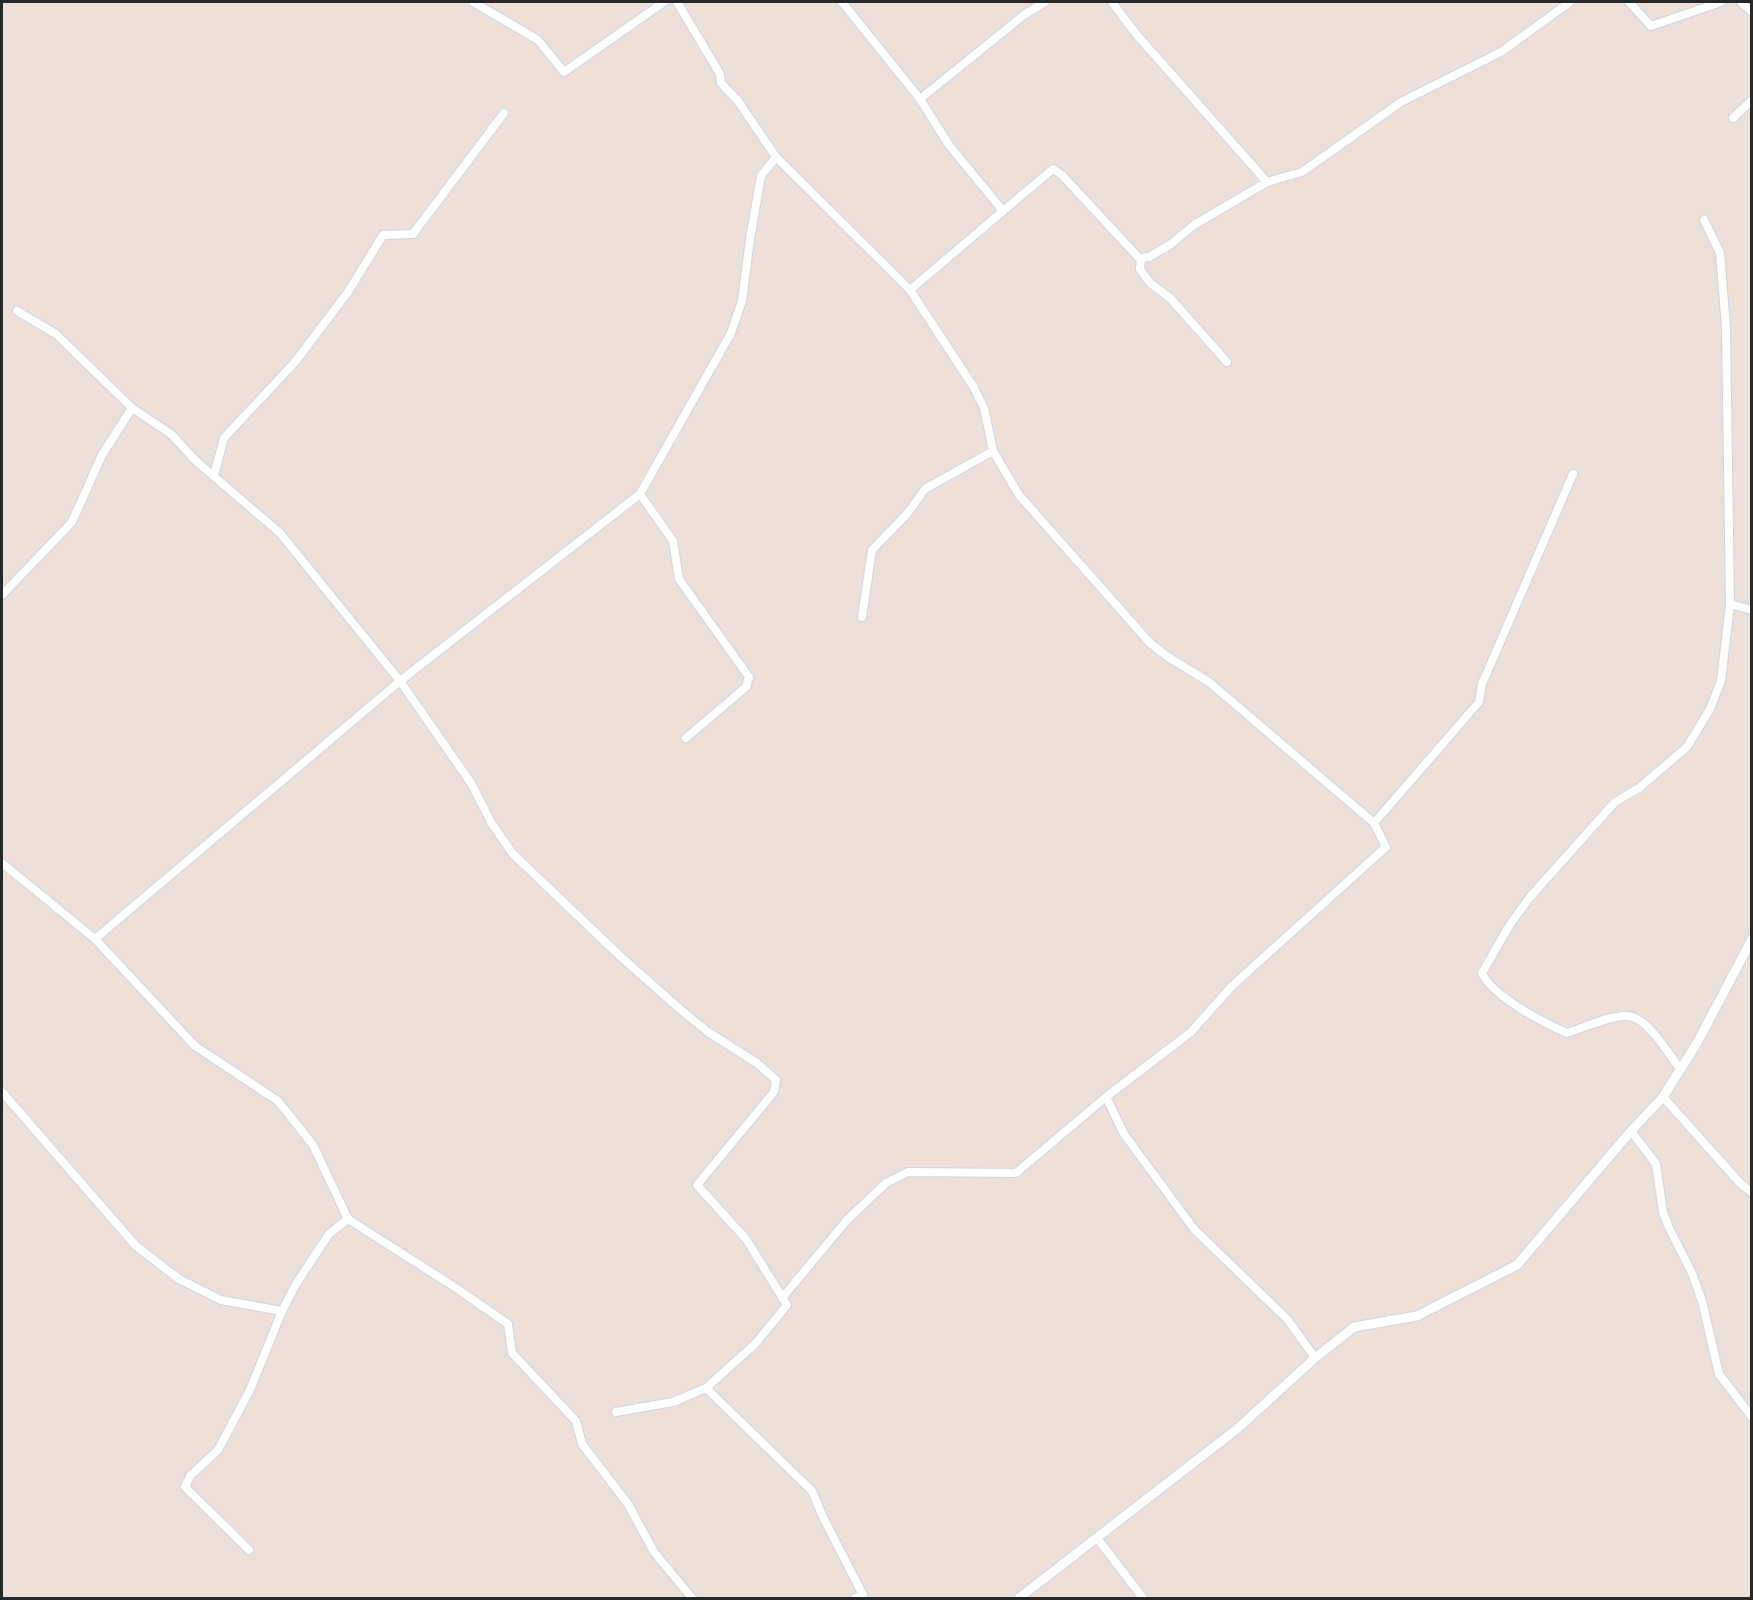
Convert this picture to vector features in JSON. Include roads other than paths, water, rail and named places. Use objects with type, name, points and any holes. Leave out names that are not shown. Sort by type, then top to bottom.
[{"type":"street","points":[[473,2],[538,40],[564,72],[664,2]]},
{"type":"street","points":[[677,2],[720,74],[721,83],[738,101],[776,157],[910,290],[973,386],[984,408],[993,452],[1019,495],[1150,643],[1209,682],[1374,823],[1386,847],[1232,986],[1191,1032],[1106,1097],[1016,1173],[908,1172],[886,1183],[847,1220],[782,1298]]},
{"type":"street","points":[[842,2],[920,99],[949,145],[1004,211]]},
{"type":"street","points":[[920,99],[1024,15],[1045,2]]},
{"type":"street","points":[[1112,2],[1136,34],[1267,182]]},
{"type":"street","points":[[1139,258],[1149,257],[1171,244],[1194,225],[1267,182],[1302,172],[1401,102],[1501,52],[1570,2]]},
{"type":"street","points":[[1629,2],[1651,26],[1721,2]]},
{"type":"street","points":[[1741,2],[1752,12]]},
{"type":"street","points":[[1733,118],[1752,100]]},
{"type":"street","points":[[214,475],[224,438],[295,362],[348,291],[383,235],[413,234],[504,113]]},
{"type":"street","points":[[95,939],[400,681],[640,494],[731,333],[742,301],[761,176],[776,157]]},
{"type":"street","points":[[910,290],[1053,169],[1062,175],[1141,259],[1140,269],[1150,284],[1170,298],[1227,362]]},
{"type":"street","points":[[1680,1069],[1647,1025],[1628,1016],[1610,1019],[1567,1034],[1507,999],[1485,980],[1482,973],[1509,926],[1530,897],[1615,802],[1640,788],[1686,747],[1710,710],[1721,681],[1730,604],[1725,309],[1720,253],[1704,220]]},
{"type":"street","points":[[17,311],[56,334],[132,408],[171,434],[196,461],[280,533],[400,681],[471,783],[492,824],[513,854],[681,1010],[708,1032],[757,1063],[776,1080],[774,1092],[698,1185],[746,1239],[787,1305],[755,1344],[706,1388],[673,1402],[616,1412]]},
{"type":"street","points":[[2,595],[72,522],[102,455],[132,408]]},
{"type":"street","points":[[862,616],[872,550],[907,514],[925,489],[993,452]]},
{"type":"street","points":[[1374,823],[1479,702],[1482,684],[1573,474]]},
{"type":"street","points":[[640,494],[673,541],[679,579],[749,677],[746,687],[686,738]]},
{"type":"street","points":[[1730,604],[1752,610]]},
{"type":"street","points":[[2,863],[95,939],[195,1046],[278,1101],[313,1145],[348,1219],[508,1324],[512,1353],[576,1421],[582,1444],[628,1504],[654,1552],[692,1599]]},
{"type":"street","points":[[1019,1599],[1237,1429],[1315,1358],[1354,1327],[1417,1316],[1516,1265],[1663,1097],[1697,1043],[1752,939]]},
{"type":"street","points":[[2,1092],[136,1246],[179,1279],[221,1300],[282,1311]]},
{"type":"street","points":[[1106,1097],[1124,1134],[1194,1229],[1288,1320],[1315,1358]]},
{"type":"street","points":[[1663,1097],[1740,1183],[1752,1192]]},
{"type":"street","points":[[1631,1131],[1656,1164],[1663,1212],[1692,1273],[1702,1301],[1719,1374],[1752,1417]]},
{"type":"street","points":[[249,1550],[184,1487],[190,1476],[218,1450],[250,1390],[282,1311],[296,1284],[329,1233],[348,1219]]},
{"type":"street","points":[[706,1388],[812,1491],[862,1597]]},
{"type":"street","points":[[1097,1538],[1143,1599]]}]
